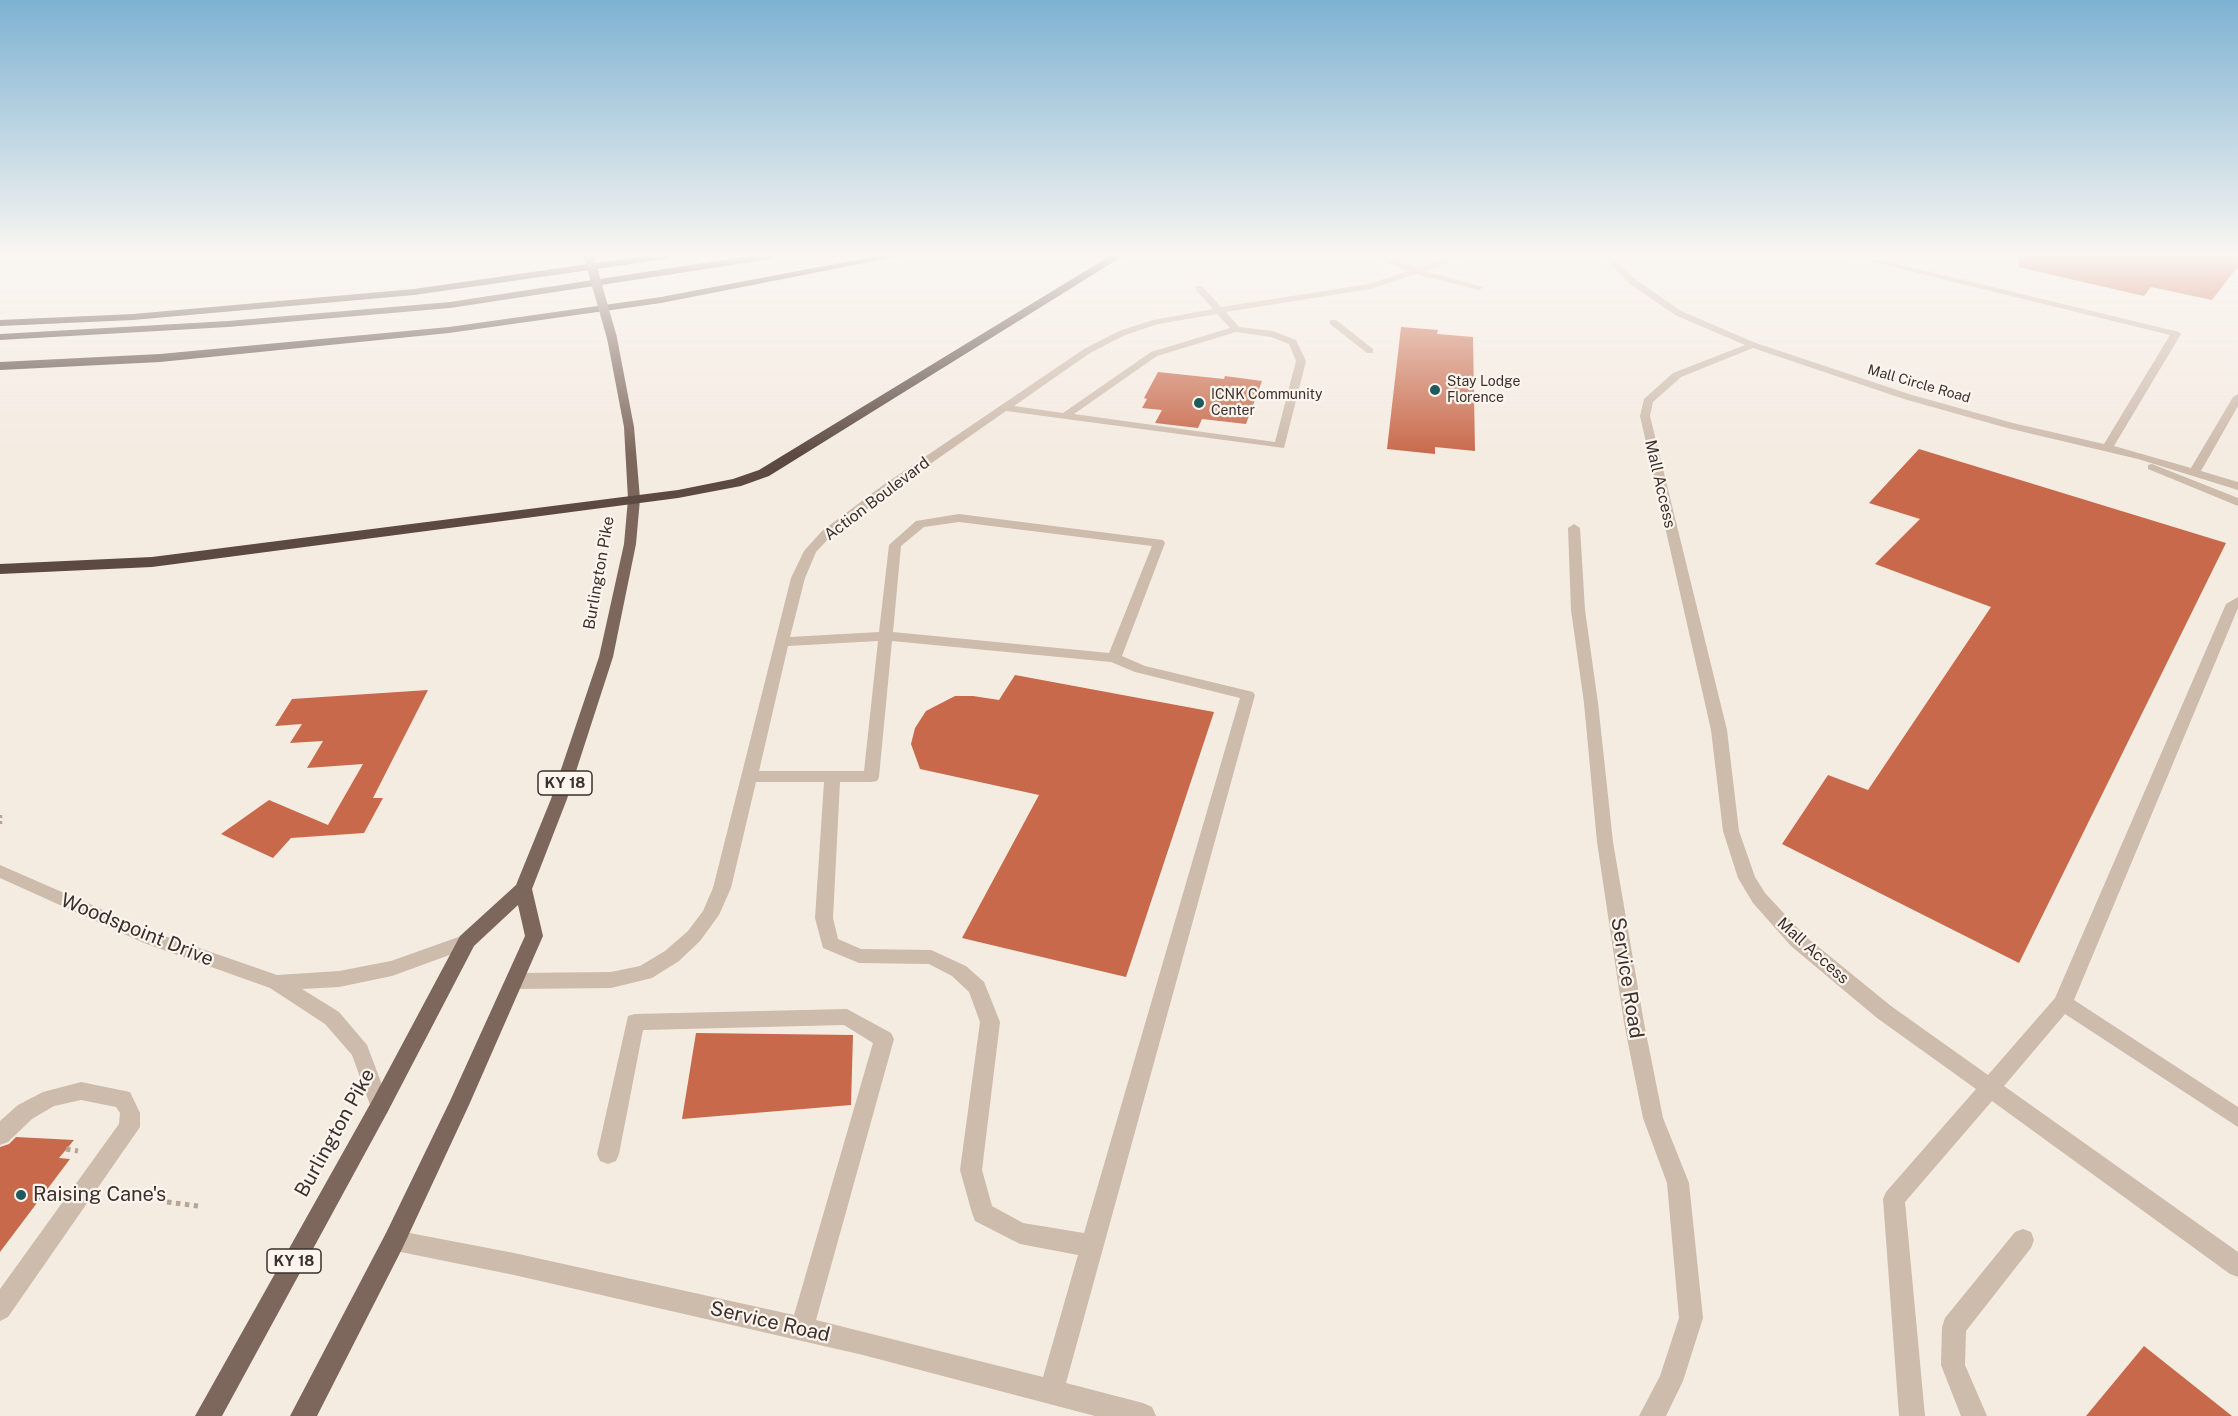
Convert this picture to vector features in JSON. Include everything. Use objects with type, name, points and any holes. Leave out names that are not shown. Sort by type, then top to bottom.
[{"type":"highway","points":[[0,323],[20,322]]},
{"type":"highway","points":[[0,337],[250,322]]},
{"type":"highway","points":[[0,366],[160,358],[439,331],[503,322]]},
{"type":"highway","points":[[0,569],[152,562],[709,489],[736,483],[764,473],[1010,322]]},
{"type":"main road","name":"Burlington Pike","points":[[208,1416],[380,1106],[467,941],[523,889],[559,799],[606,657],[622,591],[630,544],[634,499],[629,427],[621,377],[607,322]]},
{"type":"main road","points":[[303,1416],[394,1241],[534,936],[523,889]]},
{"type":"street","name":"Action Boulevard","points":[[515,981],[611,980],[645,973],[672,956],[694,936],[710,915],[722,888],[798,578],[810,551],[826,534],[886,489],[1087,351],[1122,333],[1156,322]]},
{"type":"street","points":[[1229,322],[1236,329]]},
{"type":"street","points":[[1333,322],[1370,351]]},
{"type":"street","name":"Mall Circle Road","points":[[1699,322],[1753,345],[1908,397],[2011,426],[2108,447],[2195,471],[2238,486]]},
{"type":"street","points":[[2108,447],[2176,334],[2126,322]]},
{"type":"street","points":[[1005,408],[1280,446],[1301,360],[1293,342],[1273,334],[1236,329],[1154,354],[1065,416]]},
{"type":"street","name":"Mall Access","points":[[1753,345],[1677,375],[1660,387],[1648,401],[1645,416],[1648,438],[1719,730],[1731,831],[1747,878],[1778,922],[1884,1012],[2238,1266]]},
{"type":"street","points":[[2195,471],[2238,397]]},
{"type":"street","name":"Mall Circle Road","points":[[2108,447],[2238,502]]},
{"type":"street","points":[[750,776],[871,777],[895,545],[920,524],[959,518],[1159,543],[1114,658]]},
{"type":"street","name":"Service Road","points":[[1574,528],[1578,610],[1591,704],[1605,842],[1634,1023],[1653,1118],[1678,1183],[1691,1318],[1671,1381],[1652,1416]]},
{"type":"street","points":[[1912,1416],[1894,1199],[1989,1086],[2063,1003],[2233,604],[2238,601]]},
{"type":"street","points":[[782,642],[885,636],[1114,658],[1140,669],[1248,695],[1051,1392]]},
{"type":"street","points":[[832,777],[824,918],[830,943],[859,956],[932,957],[959,971],[977,988],[990,1023],[971,1170],[983,1213],[1020,1233],[1092,1245]]},
{"type":"street","name":"Woodspoint Drive","points":[[0,871],[150,938],[277,983],[332,1018],[360,1051],[380,1106]]},
{"type":"street","name":"Woodspoint Drive","points":[[277,983],[339,979],[392,968],[467,941]]},
{"type":"street","points":[[2063,1003],[2238,1118]]},
{"type":"street","points":[[608,1154],[634,1022],[847,1017],[884,1039],[802,1329]]},
{"type":"street","points":[[0,1135],[25,1112],[50,1098],[81,1091],[123,1099],[130,1113],[129,1127],[0,1309]]},
{"type":"street","points":[[1974,1416],[1953,1365],[1953,1326],[2023,1240]]},
{"type":"street","name":"Service Road","points":[[394,1241],[514,1264],[802,1329],[1143,1416]]},
{"type":"path","points":[[0,815],[0,824]]},
{"type":"path","points":[[167,1202],[198,1206]]},
{"type":"building","name":"Stay Lodge Florence","points":[[1401,327],[1438,330],[1437,334],[1473,337],[1475,451],[1435,447],[1435,454],[1387,449]]},
{"type":"building","name":"ICNK Community Center","points":[[1158,372],[1262,381],[1246,424],[1202,419],[1198,428],[1155,423],[1162,410],[1142,408],[1147,399],[1144,398]]},
{"type":"building","points":[[1919,449],[2226,543],[2019,963],[1782,844],[1828,775],[1868,790],[1991,607],[1875,564],[1920,519],[1869,503]]},
{"type":"building","points":[[1015,675],[1214,712],[1126,977],[962,938],[1039,795],[920,769],[911,744],[915,728],[926,711],[955,696],[999,700]]},
{"type":"building","points":[[428,690],[373,798],[383,798],[364,833],[291,838],[273,858],[221,834],[269,800],[328,825],[363,764],[307,768],[323,741],[290,743],[302,724],[275,726],[292,699]]},
{"type":"building","points":[[696,1033],[853,1035],[851,1105],[682,1119]]},
{"type":"building","name":"Raising Cane's","points":[[16,1137],[74,1140],[59,1158],[70,1159],[0,1252],[0,1147],[9,1144]]},
{"type":"building","points":[[2144,1346],[2232,1416],[2086,1416]]},
{"type":"place","name":"Stay Lodge Florence","points":[[1435,390]]},
{"type":"place","name":"ICNK Community Center","points":[[1199,403]]},
{"type":"place","name":"Raising Cane's","points":[[21,1195]]}]
